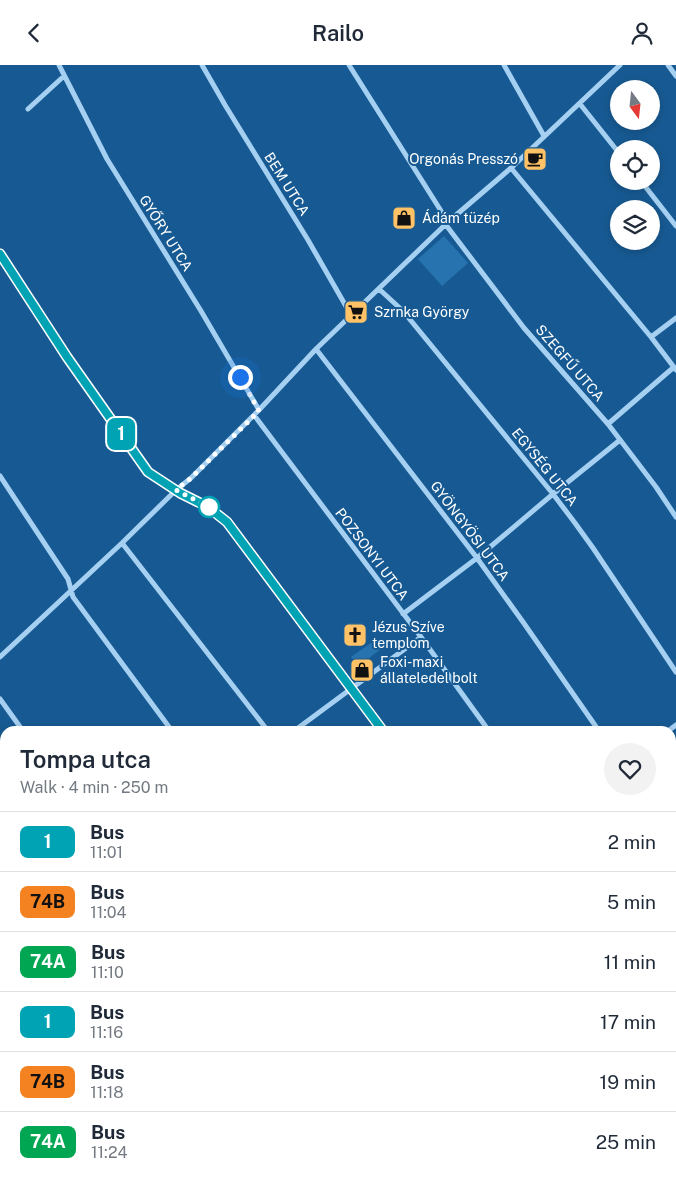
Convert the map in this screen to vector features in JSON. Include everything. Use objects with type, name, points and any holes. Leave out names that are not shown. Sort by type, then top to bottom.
[{"type":"street","name":"GYŐRY UTCA","points":[[59,65],[107,159],[196,303],[259,411]]},
{"type":"street","name":"BEM UTCA","points":[[202,65],[351,315]]},
{"type":"street","name":"SZEGFŰ UTCA","points":[[349,65],[447,223],[524,328],[608,424],[656,487],[676,517]]},
{"type":"street","points":[[504,65],[544,136]]},
{"type":"street","points":[[0,657],[176,490],[191,478],[259,411],[316,349],[447,223],[511,168],[620,65]]},
{"type":"street","points":[[668,65],[676,76]]},
{"type":"street","points":[[28,109],[64,76]]},
{"type":"street","points":[[580,104],[610,142]]},
{"type":"street","points":[[511,168],[675,368],[608,424]]},
{"type":"street","points":[[648,190],[676,226]]},
{"type":"street","points":[[0,254],[67,357],[148,472],[208,507],[227,522],[379,726]]},
{"type":"street","name":"EGYSÉG UTCA","points":[[379,289],[403,311],[553,494],[593,548],[676,673]]},
{"type":"street","points":[[651,337],[676,318]]},
{"type":"street","name":"GYÖNGYÖSI UTCA","points":[[316,349],[477,559],[596,726]]},
{"type":"street","name":"POZSONYI UTCA","points":[[254,415],[485,726]]},
{"type":"street","points":[[403,614],[477,559],[620,440]]},
{"type":"street","points":[[0,476],[68,579],[73,597],[168,726]]},
{"type":"street","points":[[122,543],[264,726]]},
{"type":"street","points":[[301,726],[421,637]]},
{"type":"street","points":[[0,699],[19,726]]},
{"type":"shaded area","points":[[444,236],[468,263],[442,286],[418,259]]},
{"type":"shaded area","points":[[378,638],[384,647],[358,666],[351,657]]},
{"type":"bus line","name":"1","points":[[0,254],[67,357],[148,472],[180,493],[208,507],[227,522],[379,726]]},
{"type":"place","name":"Orgonás Presszó","points":[[535,159]]},
{"type":"place","name":"Ádám tüzép","points":[[404,218]]},
{"type":"place","name":"Szrnka György","points":[[356,312]]},
{"type":"place","name":"Jézus Szíve templom","points":[[355,635]]},
{"type":"place","name":"Foxi-maxi állateledel bolt","points":[[362,670]]},
{"type":"route","points":[[209,507],[176,490],[191,478],[259,411],[240,377]]}]
